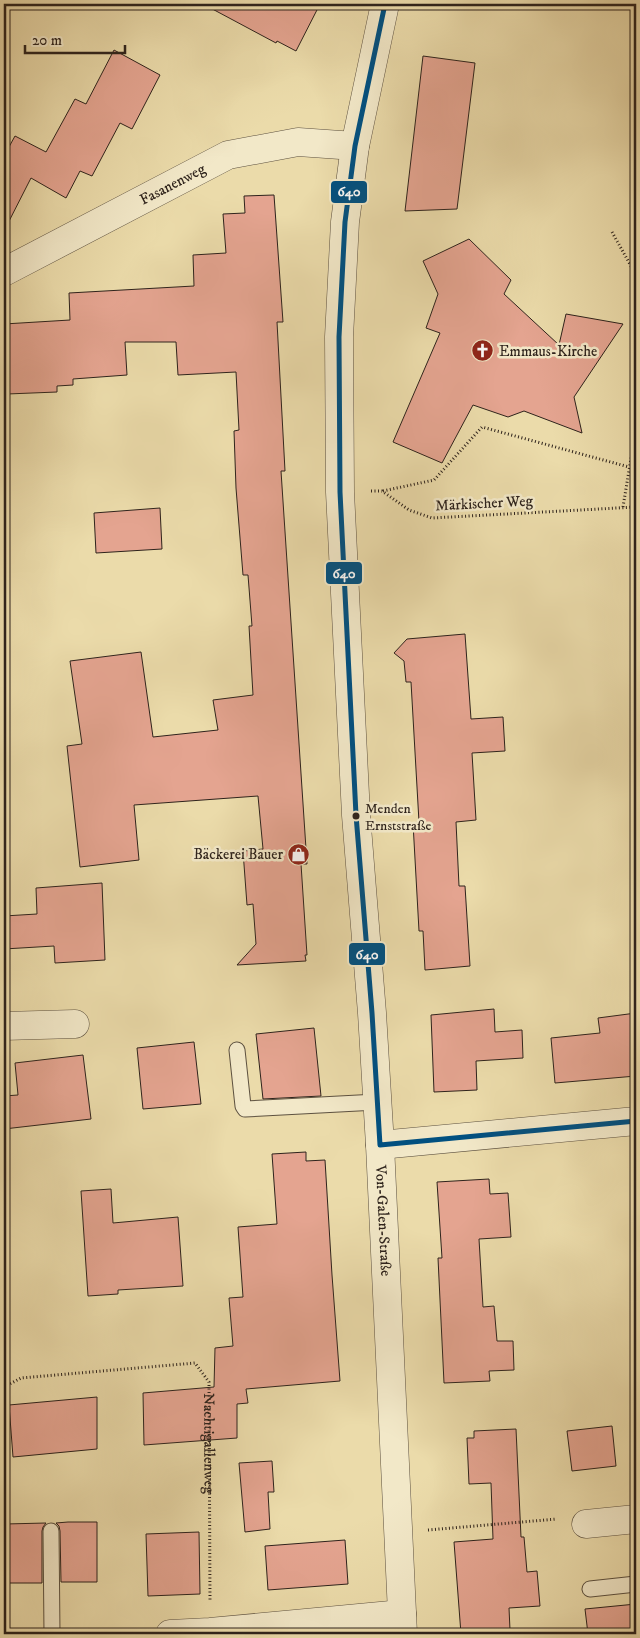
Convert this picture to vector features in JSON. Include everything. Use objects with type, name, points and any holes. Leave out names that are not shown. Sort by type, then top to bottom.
[{"type":"street","name":"Von-Galen-Straße","points":[[385,4],[355,146],[345,222],[340,328],[340,492],[356,816],[372,1012],[380,1145],[403,1624]]},
{"type":"street","name":"Fasanenweg","points":[[4,272],[228,155],[298,142],[355,146]]},
{"type":"street","points":[[4,1026],[75,1024]]},
{"type":"street","points":[[380,1145],[636,1121]]},
{"type":"street","points":[[586,1524],[636,1519]]},
{"type":"street","points":[[170,1634],[403,1624]]},
{"type":"lane","points":[[237,1050],[243,1106],[245,1109],[377,1102]]},
{"type":"lane","points":[[52,1531],[52,1634]]},
{"type":"lane","points":[[590,1589],[636,1584]]},
{"type":"path","points":[[612,232],[636,275]]},
{"type":"path","points":[[340,492],[382,491],[434,480],[482,427],[629,467]]},
{"type":"path","points":[[623,507],[636,428]]},
{"type":"path","name":"Märkischer Weg","points":[[382,491],[409,510],[432,518],[636,507]]},
{"type":"path","name":"Nachtigallenweg","points":[[4,1387],[21,1378],[195,1363],[209,1382],[210,1632]]},
{"type":"path","points":[[398,1533],[568,1518],[586,1524]]},
{"type":"building","points":[[203,4],[320,4],[296,51],[277,41],[276,43]]},
{"type":"building","points":[[114,50],[160,75],[132,129],[120,123],[92,176],[80,171],[66,198],[31,178],[4,231],[4,156],[15,136],[46,152],[75,99],[86,104]]},
{"type":"building","points":[[423,56],[475,63],[457,209],[405,211]]},
{"type":"building","points":[[274,195],[283,322],[277,322],[285,471],[281,471],[307,864],[301,864],[307,955],[305,955],[306,961],[237,965],[256,944],[253,904],[247,905],[243,851],[263,849],[258,796],[134,805],[139,860],[80,867],[67,746],[82,744],[70,661],[141,652],[153,737],[218,730],[213,700],[253,695],[249,626],[252,626],[248,575],[243,575],[236,488],[234,431],[239,430],[236,372],[178,375],[176,342],[125,342],[127,375],[73,379],[73,385],[57,386],[57,392],[7,394],[4,324],[70,320],[69,293],[194,286],[193,255],[226,253],[223,214],[245,213],[244,196]]},
{"type":"building","name":"Emmaus-Kirche","points":[[469,239],[511,280],[504,294],[559,345],[566,314],[623,324],[574,397],[582,433],[524,411],[508,417],[473,405],[442,463],[393,442],[440,333],[426,328],[438,294],[423,261]]},
{"type":"building","points":[[160,508],[162,549],[96,553],[94,513]]},
{"type":"building","points":[[465,634],[471,719],[503,717],[505,751],[472,753],[476,820],[456,822],[459,886],[465,886],[470,966],[425,970],[423,931],[419,931],[413,823],[419,822],[411,682],[406,682],[404,661],[394,653],[407,639]]},
{"type":"building","points":[[102,883],[105,960],[55,963],[54,946],[4,949],[4,916],[37,914],[36,888]]},
{"type":"building","points":[[494,1009],[495,1032],[522,1030],[523,1058],[476,1061],[477,1090],[434,1092],[431,1015]]},
{"type":"building","points":[[636,1013],[636,1076],[555,1083],[551,1038],[600,1033],[598,1018]]},
{"type":"building","points":[[314,1028],[321,1096],[263,1099],[256,1034]]},
{"type":"building","points":[[194,1042],[201,1104],[143,1109],[137,1048]]},
{"type":"building","points":[[83,1055],[91,1119],[4,1129],[4,1096],[18,1095],[15,1063]]},
{"type":"building","points":[[306,1152],[306,1161],[325,1160],[340,1381],[246,1389],[248,1403],[237,1404],[237,1438],[144,1445],[143,1393],[214,1387],[215,1348],[233,1346],[229,1298],[243,1297],[238,1227],[277,1224],[272,1154]]},
{"type":"building","points":[[489,1179],[490,1194],[508,1193],[511,1237],[479,1239],[483,1307],[494,1306],[497,1341],[513,1341],[514,1370],[489,1371],[490,1381],[444,1383],[438,1258],[442,1258],[437,1182]]},
{"type":"building","points":[[111,1189],[113,1223],[178,1217],[183,1286],[118,1290],[118,1294],[88,1296],[81,1191]]},
{"type":"building","points":[[97,1397],[97,1449],[13,1457],[9,1405]]},
{"type":"building","points":[[612,1426],[616,1466],[572,1471],[567,1431]]},
{"type":"building","points":[[516,1429],[521,1537],[524,1537],[527,1572],[537,1571],[540,1606],[509,1608],[510,1630],[504,1630],[505,1634],[461,1634],[454,1542],[493,1539],[491,1483],[469,1484],[467,1438],[474,1438],[474,1431]]},
{"type":"building","points":[[272,1461],[274,1492],[268,1492],[270,1529],[245,1532],[239,1463]]},
{"type":"building","points":[[97,1522],[97,1582],[61,1582],[60,1531],[56,1523]]},
{"type":"building","points":[[46,1523],[42,1531],[42,1583],[6,1583],[5,1524]]},
{"type":"building","points":[[199,1532],[200,1594],[148,1596],[146,1534]]},
{"type":"building","points":[[345,1540],[348,1584],[268,1590],[265,1546]]},
{"type":"building","points":[[636,1604],[636,1632],[588,1634],[585,1609]]},
{"type":"transit line","name":"640","points":[[380,1145],[372,1013],[356,815],[340,492],[339,337],[345,222],[355,146],[385,4]]},
{"type":"transit line","name":"640","points":[[380,1145],[636,1121]]},
{"type":"place","name":"Emmaus-Kirche","points":[[483,351]]},
{"type":"place","name":"Menden Ernststraße","points":[[356,816]]},
{"type":"place","name":"Bäckerei Bauer","points":[[299,854]]}]
